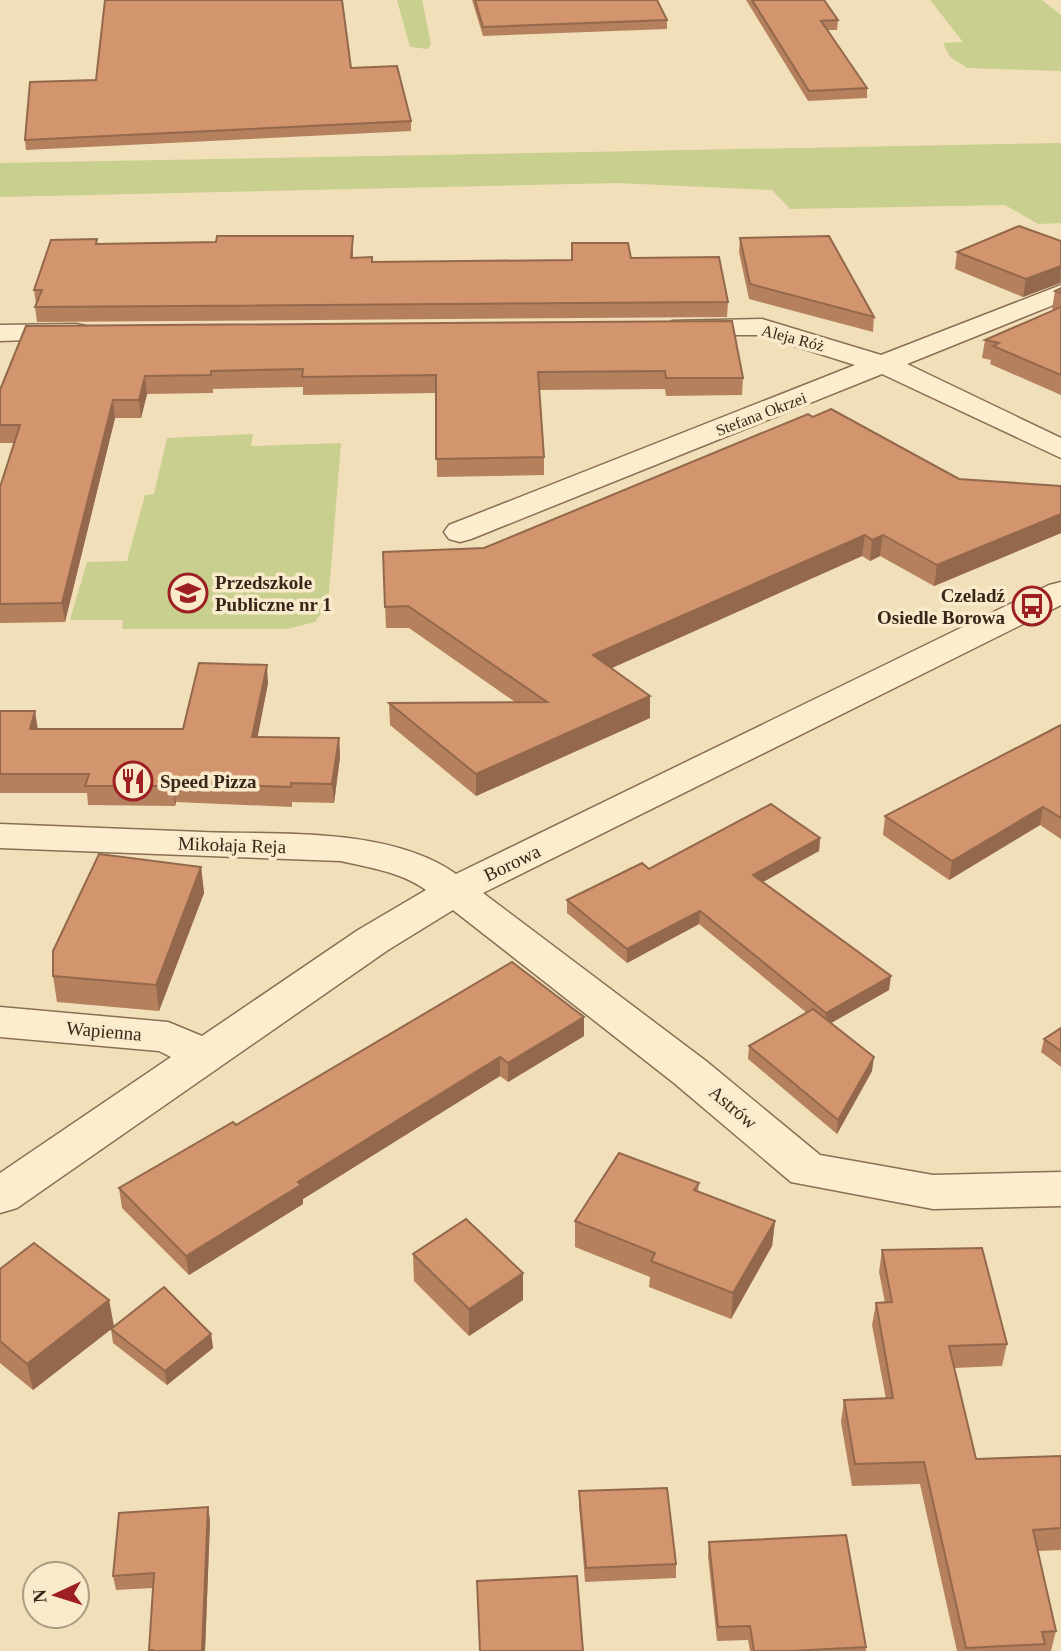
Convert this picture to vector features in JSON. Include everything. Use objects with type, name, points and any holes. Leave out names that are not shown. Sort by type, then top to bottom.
[{"type":"street","name":"Stefana Okrzei","points":[[460,531],[886,365],[1061,293]]},
{"type":"street","name":"Aleja Róż","points":[[651,328],[762,327],[886,365],[1061,449]]},
{"type":"street","points":[[0,333],[97,332]]},
{"type":"street","name":"Borowa","points":[[0,1196],[373,940],[454,891],[1061,592]]},
{"type":"street","name":"Mikołaja Reja","points":[[0,836],[364,851],[426,871],[454,891]]},
{"type":"street","name":"Astrów","points":[[454,891],[690,1072],[807,1170],[933,1192],[1061,1189]]},
{"type":"street","name":"Wapienna","points":[[0,1022],[168,1037],[203,1056]]},
{"type":"green space","points":[[397,0],[422,0],[431,44],[428,49],[410,47]]},
{"type":"green space","points":[[930,0],[1042,0],[1061,15],[1061,71],[967,68],[950,57],[943,43],[963,42]]},
{"type":"green space","points":[[1061,143],[1061,223],[1038,224],[1005,205],[790,209],[772,190],[617,183],[0,197],[0,163]]},
{"type":"green space","points":[[253,434],[251,446],[341,443],[328,604],[315,622],[287,629],[122,629],[123,620],[70,620],[87,562],[127,561],[145,495],[154,494],[167,438]]},
{"type":"building","points":[[105,0],[342,0],[351,68],[397,66],[411,121],[25,140],[30,82],[96,80]]},
{"type":"building","points":[[475,0],[657,0],[667,20],[483,27]]},
{"type":"building","points":[[752,0],[824,0],[838,20],[821,21],[867,88],[809,91]]},
{"type":"building","points":[[1019,226],[1061,241],[1061,266],[1026,279],[957,252]]},
{"type":"building","points":[[217,236],[353,236],[351,258],[372,257],[372,262],[572,260],[572,243],[628,243],[631,258],[719,257],[728,302],[35,307],[42,290],[34,290],[51,240],[97,239],[96,244],[216,242]]},
{"type":"building","points":[[829,236],[874,317],[750,284],[740,238]]},
{"type":"building","points":[[1061,307],[1061,375],[993,346],[999,343],[985,340]]},
{"type":"building","points":[[732,321],[743,378],[666,378],[665,371],[538,372],[544,457],[436,459],[436,375],[302,377],[303,369],[145,376],[139,400],[113,400],[62,603],[0,604],[0,487],[20,425],[0,425],[0,390],[26,326]]},
{"type":"building","points":[[831,409],[959,479],[1061,486],[1061,514],[937,565],[883,535],[872,540],[865,535],[593,655],[650,696],[476,774],[389,703],[547,702],[408,606],[385,607],[383,552],[484,548],[808,414],[813,417]]},
{"type":"building","points":[[199,663],[267,665],[252,737],[339,738],[332,784],[291,783],[291,787],[173,783],[173,786],[85,786],[89,774],[0,774],[0,711],[35,711],[30,729],[183,729]]},
{"type":"building","points":[[1061,725],[1061,818],[1043,807],[952,861],[885,816]]},
{"type":"building","points":[[771,804],[820,838],[753,875],[891,976],[826,1013],[700,911],[627,949],[567,900],[642,863],[649,869]]},
{"type":"building","points":[[99,854],[201,867],[156,985],[53,976],[53,951]]},
{"type":"building","points":[[512,962],[584,1017],[508,1063],[500,1057],[298,1182],[301,1185],[186,1256],[119,1188],[233,1122],[236,1125]]},
{"type":"building","points":[[813,1009],[874,1057],[838,1120],[749,1046]]},
{"type":"building","points":[[1061,1028],[1061,1051],[1044,1039]]},
{"type":"building","points":[[619,1153],[699,1183],[694,1190],[775,1221],[733,1293],[651,1261],[655,1253],[575,1221]]},
{"type":"building","points":[[466,1219],[523,1273],[469,1309],[413,1254]]},
{"type":"building","points":[[34,1243],[109,1300],[27,1364],[0,1341],[0,1269]]},
{"type":"building","points":[[982,1248],[1007,1344],[949,1346],[976,1459],[1061,1456],[1061,1528],[1033,1530],[1056,1631],[1042,1632],[1045,1644],[966,1648],[924,1462],[855,1464],[844,1400],[893,1398],[876,1303],[892,1302],[882,1250]]},
{"type":"building","points":[[164,1287],[211,1334],[165,1371],[111,1329]]},
{"type":"building","points":[[667,1488],[676,1564],[586,1568],[579,1491]]},
{"type":"building","points":[[208,1507],[202,1651],[149,1650],[154,1573],[113,1576],[119,1513]]},
{"type":"building","points":[[846,1535],[866,1647],[754,1651],[750,1626],[718,1627],[709,1542]]},
{"type":"building","points":[[577,1576],[583,1651],[480,1651],[477,1581]]},
{"type":"place","name":"Przedszkole Publiczne nr 1","points":[[188,593]]},
{"type":"place","name":"Czeladź Osiedle Borowa","points":[[1032,606]]},
{"type":"place","name":"Speed Pizza","points":[[133,781]]}]
